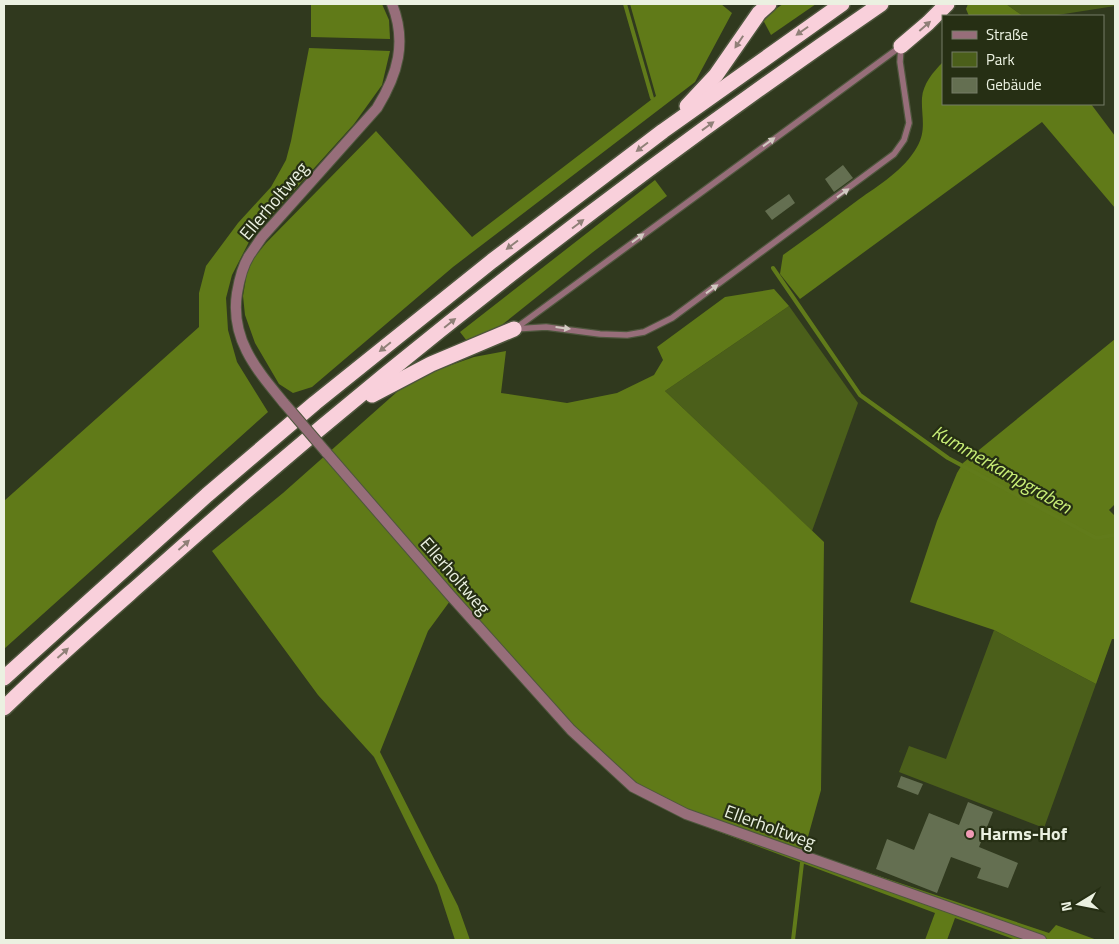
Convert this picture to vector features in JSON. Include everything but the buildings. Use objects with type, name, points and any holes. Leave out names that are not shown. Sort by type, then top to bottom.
[{"type":"highway","points":[[663,131],[716,75],[759,13],[768,4]]},
{"type":"highway","points":[[4,678],[207,494],[308,409],[492,261],[663,131],[842,4]]},
{"type":"highway","points":[[4,708],[214,519],[329,419],[507,278],[675,149],[881,4]]},
{"type":"highway","points":[[901,46],[947,4]]},
{"type":"highway","points":[[329,419],[407,376],[514,329]]},
{"type":"street","name":"Ellerholtweg","points":[[392,4],[396,15],[400,45],[395,73],[389,89],[377,108],[262,237],[248,258],[239,281],[235,305],[237,329],[247,354],[262,377],[450,595],[571,730],[633,787],[686,814],[1040,940]]},
{"type":"lane","points":[[514,329],[901,46]]},
{"type":"lane","points":[[514,329],[546,326],[600,334],[627,335],[644,332],[672,318],[894,154],[904,140],[909,123],[900,62],[901,46]]},
{"type":"green space","points":[[311,4],[382,4],[389,20],[390,39],[311,37]]},
{"type":"green space","points":[[630,4],[721,4],[732,13],[695,82],[453,267],[312,387],[293,393],[279,384],[255,343],[245,315],[243,296],[247,272],[254,258],[266,243],[376,131],[472,237],[656,96]]},
{"type":"green space","points":[[783,4],[816,4],[771,35],[762,18]]},
{"type":"green space","points":[[968,4],[1006,4],[1022,15],[969,15],[966,9]]},
{"type":"green space","points":[[1006,4],[1115,4],[1115,6],[1057,15],[1022,15]]},
{"type":"green space","points":[[309,48],[390,51],[382,85],[354,124],[251,238],[232,275],[226,298],[228,330],[237,362],[268,412],[4,649],[4,501],[199,327],[199,293],[206,266],[238,223],[271,187],[286,160]]},
{"type":"green space","points":[[942,63],[942,105],[1092,105],[1115,136],[1115,208],[1042,122],[800,299],[780,274],[783,255],[891,176],[912,155],[922,135],[922,98],[926,83]]},
{"type":"green space","points":[[655,180],[667,196],[498,328],[467,341],[460,332]]},
{"type":"green space","points":[[774,289],[789,306],[665,391],[824,542],[821,790],[804,851],[1049,933],[1056,925],[1097,940],[1016,940],[955,918],[947,940],[925,940],[935,913],[682,818],[631,790],[450,601],[428,631],[380,752],[458,906],[470,940],[455,940],[437,885],[374,757],[318,695],[212,551],[283,493],[398,391],[434,371],[474,357],[506,351],[501,393],[567,403],[617,393],[654,375],[663,360],[657,347],[725,297]]},
{"type":"green space","points":[[789,306],[858,403],[812,531],[665,391]]},
{"type":"green space","points":[[1115,339],[1115,504],[1109,510],[1115,516],[1115,639],[1112,639],[1096,684],[994,630],[910,602],[937,521],[963,463]]},
{"type":"green space","points":[[994,630],[1096,684],[1044,828],[899,772],[909,746],[946,759]]},
{"type":"waterway","name":"Kummerkampgraben","points":[[625,4],[652,98]]},
{"type":"waterway","name":"Kummerkampgraben","points":[[773,268],[860,395],[948,458],[1096,538],[1115,535]]},
{"type":"waterway","points":[[793,940],[802,863]]},
{"type":"place","name":"Harms-Hof","points":[[970,834]]}]
